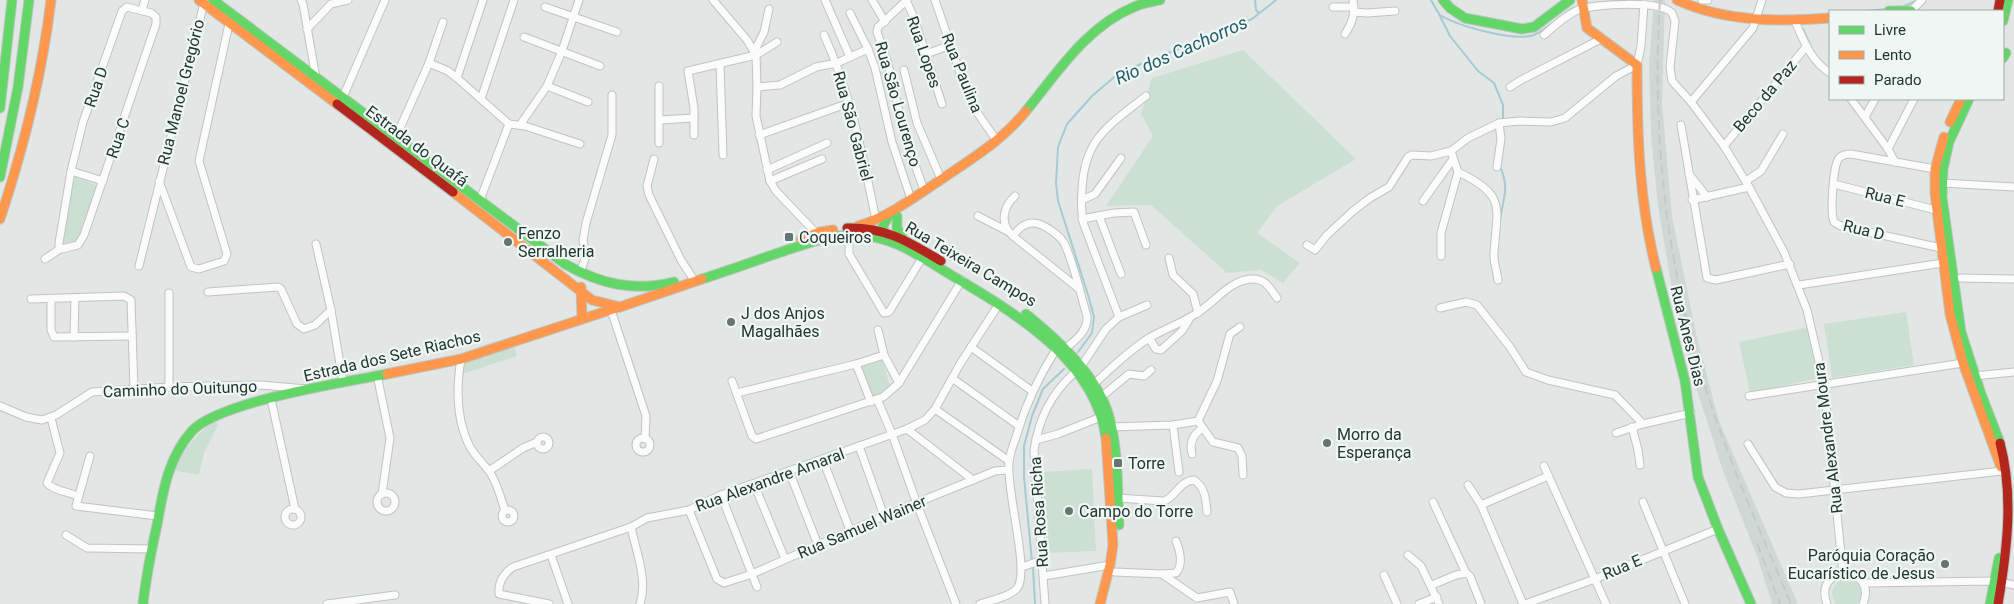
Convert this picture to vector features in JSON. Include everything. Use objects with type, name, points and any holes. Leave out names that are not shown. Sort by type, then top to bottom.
[{"type":"main road","points":[[0,108],[12,0]]},
{"type":"main road","points":[[0,176],[18,87],[29,0]]},
{"type":"main road","points":[[0,219],[18,167],[33,110],[48,28],[51,0]]},
{"type":"main road","name":"Estrada do Quafá","points":[[213,0],[565,264],[592,278]]},
{"type":"main road","points":[[872,236],[882,229],[885,220],[909,200],[997,141],[1018,120],[1072,54],[1100,26],[1127,9],[1160,0]]},
{"type":"main road","points":[[1443,0],[1450,8],[1464,18],[1522,29],[1534,27],[1570,0]]},
{"type":"main road","points":[[1677,0],[1699,9],[1794,19],[1829,18]]},
{"type":"main road","points":[[2004,17],[2008,0]]},
{"type":"main road","name":"Estrada do Quafá","points":[[202,2],[596,302],[615,308]]},
{"type":"main road","points":[[1583,5],[1587,28],[1637,65]]},
{"type":"main road","name":"Rua Anes Dias","points":[[1637,65],[1637,116],[1645,218],[1685,381],[1698,477],[1718,529],[1751,604]]},
{"type":"main road","points":[[1961,100],[1945,133],[1936,169],[1936,210],[1950,314],[1963,363],[2002,471],[2005,524],[1998,582],[1998,604]]},
{"type":"main road","points":[[1969,100],[1949,142],[1942,183],[1942,197],[1961,332],[1974,376],[2003,450],[2011,491],[2012,529],[1990,604]]},
{"type":"main road","points":[[850,231],[893,215]]},
{"type":"main road","points":[[893,215],[902,237]]},
{"type":"main road","name":"Rua Teixeira Campos","points":[[850,231],[868,227],[882,229],[902,237],[1024,312],[1037,323],[1102,397],[1111,427],[1119,535],[1106,604]]},
{"type":"main road","points":[[882,229],[890,240]]},
{"type":"main road","name":"Estrada dos Sete Riachos","points":[[143,604],[158,516],[171,465],[178,451],[193,430],[216,414],[310,389],[460,359],[630,304],[823,238],[850,231]]},
{"type":"main road","name":"Estrada dos Sete Riachos","points":[[592,278],[610,285],[631,288],[664,286],[816,233],[850,231],[890,240]]},
{"type":"main road","name":"Rua Teixeira Campos","points":[[890,240],[962,280],[999,304],[1027,323],[1062,353]]},
{"type":"main road","points":[[582,318],[580,290],[584,282],[592,278]]},
{"type":"main road","points":[[630,304],[633,296],[631,288]]},
{"type":"main road","name":"Rua Teixeira Campos","points":[[1074,366],[1095,400],[1101,417],[1106,444],[1113,568],[1100,604]]},
{"type":"street","points":[[142,10],[145,0]]},
{"type":"street","points":[[307,29],[331,4],[348,0]]},
{"type":"street","points":[[343,97],[385,0]]},
{"type":"street","points":[[457,78],[483,0]]},
{"type":"street","points":[[482,99],[514,0]]},
{"type":"street","points":[[520,125],[547,86],[562,51],[579,0]]},
{"type":"street","points":[[713,0],[747,40],[755,53]]},
{"type":"street","points":[[825,0],[850,57]]},
{"type":"street","points":[[872,0],[885,22]]},
{"type":"street","name":"Rua São Lourenço","points":[[906,0],[878,27],[877,32],[888,64],[905,137],[924,190]]},
{"type":"street","name":"Rua Lopes","points":[[906,0],[942,104]]},
{"type":"street","name":"Rua Paulina","points":[[935,0],[974,108],[997,141]]},
{"type":"street","points":[[1702,0],[1708,0]]},
{"type":"street","points":[[1691,102],[1748,35],[1758,15],[1762,0]]},
{"type":"street","points":[[1912,10],[1922,0]]},
{"type":"street","points":[[304,1],[316,78]]},
{"type":"street","name":"Rua Manoel Gregório","points":[[139,266],[202,2]]},
{"type":"street","points":[[1307,246],[1316,250],[1328,235],[1353,211],[1389,187],[1408,157],[1412,155],[1431,156],[1451,151],[1468,138],[1503,123],[1551,122],[1565,118],[1616,76],[1637,65],[1641,46],[1644,4],[1583,5],[1544,35]]},
{"type":"street","name":"Rua Alexandre Moura","points":[[1644,4],[1664,7],[1674,15],[1671,78],[1724,146],[1747,184],[1790,264],[1799,286],[1807,310],[1824,383],[1843,574]]},
{"type":"street","points":[[1333,7],[1354,6],[1367,13],[1395,10]]},
{"type":"street","points":[[1345,34],[1350,28],[1354,6]]},
{"type":"street","name":"Rua D","points":[[61,249],[59,244],[71,171],[87,113],[122,11],[127,7],[142,10]]},
{"type":"street","points":[[545,7],[617,32]]},
{"type":"street","points":[[769,9],[764,32],[755,53],[756,116],[759,135],[770,182],[776,191],[816,233]]},
{"type":"street","name":"Rua C","points":[[61,249],[80,243],[103,181],[156,24],[154,16],[142,10]]},
{"type":"street","points":[[850,13],[875,68],[898,165],[909,200]]},
{"type":"street","points":[[1794,19],[1806,47],[1816,63],[1829,72]]},
{"type":"street","points":[[396,137],[429,63],[443,22]]},
{"type":"street","name":"Rua Manoel Gregório","points":[[159,181],[192,268],[199,269],[224,262],[227,254],[201,170],[199,156],[229,24]]},
{"type":"street","name":"Rua São Gabriel","points":[[824,35],[837,63],[849,103],[876,220]]},
{"type":"street","points":[[524,37],[600,66]]},
{"type":"street","points":[[1510,87],[1601,39]]},
{"type":"street","points":[[694,135],[693,96],[688,74],[690,70],[720,65],[755,53],[777,42]]},
{"type":"street","points":[[926,54],[951,46]]},
{"type":"street","name":"Beco da Paz","points":[[1724,146],[1806,47]]},
{"type":"street","points":[[757,87],[780,85],[816,67],[837,63],[868,49]]},
{"type":"street","points":[[429,63],[448,71],[509,124],[520,125],[580,144]]},
{"type":"street","points":[[720,65],[723,155]]},
{"type":"street","points":[[904,70],[917,123],[941,179]]},
{"type":"street","points":[[547,86],[588,102]]},
{"type":"street","points":[[659,86],[659,143]]},
{"type":"street","points":[[580,273],[586,256],[584,240],[586,222],[612,135],[612,95]]},
{"type":"street","points":[[1146,96],[1105,130],[1089,151],[1083,172],[1082,219],[1119,317],[1147,305]]},
{"type":"street","points":[[1852,100],[1888,149],[1895,162],[1936,169]]},
{"type":"street","points":[[1865,116],[1874,100]]},
{"type":"street","points":[[1888,149],[1913,100]]},
{"type":"street","points":[[759,135],[849,103]]},
{"type":"street","points":[[660,120],[694,118]]},
{"type":"street","points":[[1497,167],[1503,123]]},
{"type":"street","points":[[480,200],[509,124]]},
{"type":"street","points":[[1681,125],[1692,200],[1708,279],[1716,280],[1790,264]]},
{"type":"street","points":[[1692,200],[1747,184],[1761,171],[1783,134]]},
{"type":"street","points":[[767,170],[827,143]]},
{"type":"street","points":[[1451,151],[1458,172],[1487,189],[1497,209],[1498,222],[1494,253],[1498,280]]},
{"type":"street","name":"Rua D","points":[[1895,162],[1851,154],[1844,155],[1838,159],[1832,214],[1837,224],[1941,248]]},
{"type":"street","points":[[1082,200],[1095,194],[1122,158]]},
{"type":"street","points":[[654,159],[646,186],[692,277]]},
{"type":"street","points":[[770,182],[822,159]]},
{"type":"street","points":[[1423,202],[1453,160]]},
{"type":"street","points":[[71,171],[103,181]]},
{"type":"street","points":[[1441,256],[1441,233],[1458,172]]},
{"type":"street","points":[[1688,174],[1707,197]]},
{"type":"street","points":[[1942,183],[2014,187]]},
{"type":"street","name":"Rua E","points":[[1834,184],[1936,210]]},
{"type":"street","points":[[1011,234],[1004,223],[1004,217],[1008,204],[1015,196]]},
{"type":"street","points":[[1082,219],[1134,212],[1146,245]]},
{"type":"street","points":[[978,216],[1011,234],[1078,288]]},
{"type":"street","points":[[1099,216],[1121,274]]},
{"type":"street","points":[[1011,234],[1021,226],[1032,222],[1042,225],[1063,240],[1078,288]]},
{"type":"street","points":[[850,231],[849,254],[884,313],[889,312],[922,258]]},
{"type":"street","points":[[316,244],[344,382]]},
{"type":"street","points":[[45,259],[61,249]]},
{"type":"street","points":[[1169,258],[1173,275],[1193,294],[1198,313]]},
{"type":"street","points":[[1799,286],[1943,263]]},
{"type":"street","points":[[1961,278],[2014,279]]},
{"type":"street","points":[[1093,385],[1122,358],[1149,338],[1198,313],[1234,284],[1250,279],[1263,281],[1268,284],[1277,298]]},
{"type":"street","points":[[732,381],[752,436],[760,439],[874,400],[890,392],[899,383],[962,280]]},
{"type":"street","points":[[208,292],[278,287],[281,289],[297,324],[304,329],[315,325],[330,310]]},
{"type":"street","name":"Rua Rosa Richa","points":[[1000,601],[1013,591],[1019,583],[1023,566],[1008,470],[1009,461],[1032,391],[1062,353],[1083,332],[1087,322],[1078,288]]},
{"type":"street","points":[[169,293],[169,387]]},
{"type":"street","points":[[31,299],[124,296],[130,300],[134,389]]},
{"type":"street","points":[[74,337],[75,298]]},
{"type":"street","points":[[51,299],[50,330],[54,337],[132,336]]},
{"type":"street","points":[[1440,308],[1466,302],[1477,304],[1510,347],[1526,372],[1542,378],[1615,395],[1643,424]]},
{"type":"street","name":"Rua Alexandre Amaral","points":[[549,604],[499,594],[500,584],[508,571],[631,527],[647,518],[689,510],[721,496],[908,429],[925,420],[935,409],[952,378],[999,304]]},
{"type":"street","points":[[615,308],[646,416],[645,439]]},
{"type":"street","name":"Rua Rosa Richa","points":[[1045,604],[1044,576],[1039,561],[1035,476],[1036,440],[1039,427],[1055,392],[1074,366],[1119,317]]},
{"type":"street","points":[[1149,338],[1156,349],[1160,350],[1182,330],[1190,318]]},
{"type":"street","points":[[1198,421],[1217,381],[1230,334],[1240,327]]},
{"type":"street","points":[[878,330],[884,355],[899,383]]},
{"type":"street","points":[[971,347],[1032,391]]},
{"type":"street","points":[[737,393],[856,364],[884,355]]},
{"type":"street","points":[[460,359],[459,414],[464,434],[471,448],[489,471],[505,511]]},
{"type":"street","points":[[1749,396],[1963,363]]},
{"type":"street","points":[[856,364],[892,434],[956,604]]},
{"type":"street","points":[[1102,397],[1129,374],[1144,376],[1151,370]]},
{"type":"street","points":[[1974,376],[2014,372]]},
{"type":"street","points":[[378,375],[390,438],[382,494]]},
{"type":"street","points":[[952,378],[1019,426]]},
{"type":"street","name":"Caminho do Ouitungo","points":[[51,418],[92,392],[169,387],[260,385],[310,389]]},
{"type":"street","points":[[271,399],[295,509]]},
{"type":"street","points":[[0,406],[32,419],[42,420],[51,418],[60,453],[47,483],[50,487],[78,496]]},
{"type":"street","points":[[935,409],[1009,461]]},
{"type":"street","points":[[1616,433],[1643,424],[1690,413]]},
{"type":"street","points":[[1036,440],[1058,434],[1101,417]]},
{"type":"street","points":[[1111,427],[1173,425],[1198,421]]},
{"type":"street","points":[[1198,421],[1213,442],[1238,448],[1242,456],[1243,475]]},
{"type":"street","points":[[1173,425],[1180,472]]},
{"type":"street","points":[[1632,427],[1640,465]]},
{"type":"street","points":[[1192,454],[1192,439],[1203,428]]},
{"type":"street","points":[[908,429],[973,480]]},
{"type":"street","points":[[489,471],[523,448],[537,442]]},
{"type":"street","points":[[1748,444],[1775,487],[1780,491],[1799,494],[2002,471]]},
{"type":"street","points":[[859,446],[884,516]]},
{"type":"street","points":[[90,456],[75,504],[77,507],[158,516]]},
{"type":"street","points":[[823,460],[850,530]]},
{"type":"street","points":[[1544,466],[1606,604]]},
{"type":"street","name":"Rua Samuel Wainer","points":[[689,510],[717,580],[724,583],[752,574],[850,530],[973,480],[999,470],[1008,470]]},
{"type":"street","points":[[789,472],[818,545]]},
{"type":"street","points":[[1481,505],[1548,476]]},
{"type":"street","points":[[1117,498],[1164,501],[1188,480],[1194,480],[1203,491],[1207,512]]},
{"type":"street","points":[[754,484],[784,559]]},
{"type":"street","points":[[1468,485],[1481,505],[1524,604]]},
{"type":"street","points":[[721,496],[757,586]]},
{"type":"street","points":[[1433,502],[1466,573],[1470,576],[1481,604]]},
{"type":"street","points":[[1643,502],[1685,604]]},
{"type":"street","points":[[631,527],[644,584],[640,604]]},
{"type":"street","name":"Rua E","points":[[1524,604],[1595,579],[1718,529]]},
{"type":"street","points":[[66,534],[87,548],[152,550]]},
{"type":"street","points":[[1044,576],[1113,568],[1162,574],[1176,573],[1179,569],[1180,554],[1176,541]]},
{"type":"street","points":[[551,555],[568,604]]},
{"type":"street","points":[[1408,555],[1421,566],[1438,600],[1419,604]]},
{"type":"street","points":[[1023,566],[1039,561]]},
{"type":"street","points":[[1432,586],[1456,575],[1466,573]]},
{"type":"street","points":[[1162,574],[1194,597],[1201,598],[1230,592],[1234,604]]},
{"type":"street","points":[[1384,574],[1397,604]]},
{"type":"street","points":[[1827,604],[1825,597],[1827,584],[1837,575],[1843,574],[1854,576],[1863,583],[1998,582],[2014,585]]},
{"type":"street","points":[[1863,583],[1866,596],[1863,604]]},
{"type":"street","points":[[327,604],[395,594]]},
{"type":"street","points":[[980,604],[1000,601]]},
{"type":"shaded area","points":[[1654,0],[1665,0],[1662,103],[1672,216],[1697,338],[1719,421],[1798,604],[1772,604],[1757,556],[1723,471],[1693,378],[1672,289],[1658,206],[1651,135],[1649,64]]},
{"type":"green space","points":[[1243,50],[1356,159],[1277,206],[1257,233],[1300,263],[1283,283],[1261,270],[1227,273],[1151,205],[1106,206],[1153,136],[1141,114],[1152,78]]},
{"type":"green space","points":[[74,176],[98,186],[79,241],[66,245],[61,244]]},
{"type":"green space","points":[[1906,312],[1914,365],[1832,378],[1824,324]]},
{"type":"green space","points":[[1809,327],[1819,378],[1750,393],[1739,342]]},
{"type":"green space","points":[[514,345],[517,356],[463,374],[463,361]]},
{"type":"green space","points":[[882,360],[891,389],[872,397],[862,366]]},
{"type":"green space","points":[[216,419],[218,425],[204,453],[199,475],[173,470],[192,442]]},
{"type":"green space","name":"Campo do Torre","points":[[1092,469],[1096,551],[1046,553],[1043,472]]},
{"type":"green space","points":[[1843,579],[1853,581],[1859,587],[1861,595],[1857,604],[1836,604],[1832,593],[1834,586]]},
{"type":"waterway","points":[[1255,0],[1256,10],[1259,13]]},
{"type":"waterway","name":"Rio dos Cachorros","points":[[1078,352],[1092,333],[1094,317],[1058,201],[1056,183],[1058,147],[1067,124],[1092,96],[1119,73],[1252,19],[1276,0]]},
{"type":"waterway","name":"Rio dos Cachorros","points":[[1431,0],[1437,11]]},
{"type":"waterway","points":[[1902,7],[1918,0]]},
{"type":"waterway","name":"Rio dos Cachorros","points":[[1440,15],[1459,24],[1486,32],[1525,37],[1534,35],[1568,11],[1577,7]]},
{"type":"waterway","points":[[1876,10],[1887,9]]},
{"type":"waterway","points":[[1437,10],[1450,36],[1478,71],[1494,83],[1503,105],[1503,129]]},
{"type":"waterway","points":[[1803,29],[1811,47]]},
{"type":"waterway","points":[[1500,166],[1505,181],[1500,221]]},
{"type":"waterway","name":"Rio dos Cachorros","points":[[1032,562],[1024,477],[1024,446],[1032,416],[1043,389],[1064,369]]},
{"type":"waterway","name":"Rio dos Cachorros","points":[[1033,567],[1035,604]]},
{"type":"railway","points":[[1660,0],[1658,45],[1659,136],[1663,182],[1676,272],[1697,360],[1717,422],[1740,483],[1791,604]]},
{"type":"railway","points":[[1757,543],[1780,604]]},
{"type":"traffic: fast","points":[[0,108],[12,0]]},
{"type":"traffic: fast","points":[[0,177],[18,87],[29,0]]},
{"type":"traffic: fast","points":[[213,0],[565,264],[591,277],[618,284],[645,286],[674,282]]},
{"type":"traffic: fast","points":[[1026,111],[1061,66],[1087,38],[1117,15],[1137,6],[1160,0]]},
{"type":"traffic: fast","points":[[1443,0],[1450,8],[1465,18],[1522,29],[1534,27],[1570,0]]},
{"type":"traffic: fast","points":[[2004,17],[2008,0]]},
{"type":"traffic: fast","points":[[1969,100],[1949,142],[1943,169],[1942,197],[1961,332],[1981,394],[2000,443]]},
{"type":"traffic: fast","points":[[884,234],[883,226],[890,213]]},
{"type":"traffic: fast","points":[[897,216],[897,228],[902,237]]},
{"type":"traffic: fast","points":[[702,279],[806,244],[845,235],[869,236],[894,243],[917,254],[1000,305],[1048,341],[1068,361],[1086,384],[1099,410],[1106,438]]},
{"type":"traffic: fast","points":[[1656,268],[1685,381],[1698,477],[1718,529],[1751,604]]},
{"type":"traffic: fast","points":[[1026,314],[1073,357],[1093,382],[1101,396],[1111,424],[1116,452],[1119,525]]},
{"type":"traffic: fast","points":[[143,604],[168,475],[177,452],[192,431],[206,421],[254,402],[387,374]]},
{"type":"traffic: fast","points":[[1990,604],[1999,558]]},
{"type":"traffic: slow","points":[[0,219],[31,111],[43,56],[51,0]]},
{"type":"traffic: slow","points":[[199,0],[337,104]]},
{"type":"traffic: slow","points":[[1582,0],[1587,28],[1637,65],[1640,167],[1646,218],[1656,268]]},
{"type":"traffic: slow","points":[[1677,0],[1714,13],[1752,19],[1829,18]]},
{"type":"traffic: slow","points":[[1950,122],[1961,100]]},
{"type":"traffic: slow","points":[[858,226],[880,218],[963,165],[1007,132],[1026,111]]},
{"type":"traffic: slow","points":[[1944,137],[1935,169],[1935,194],[1950,314],[1963,363],[2001,467]]},
{"type":"traffic: slow","points":[[453,192],[592,300],[620,307],[702,279]]},
{"type":"traffic: slow","points":[[801,239],[820,232],[833,230]]},
{"type":"traffic: slow","points":[[581,287],[582,318]]},
{"type":"traffic: slow","points":[[387,374],[461,359],[619,307]]},
{"type":"traffic: slow","points":[[1100,604],[1113,545],[1106,438]]},
{"type":"traffic: jam","points":[[1998,10],[2000,0]]},
{"type":"traffic: jam","points":[[337,104],[453,192]]},
{"type":"traffic: jam","points":[[847,228],[874,230],[897,237],[941,261]]},
{"type":"traffic: jam","points":[[1998,604],[2008,523],[2007,483],[2000,443]]},
{"type":"place","name":"Coqueiros","points":[[789,237]]},
{"type":"place","name":"Fenzo Serralheria","points":[[508,242]]},
{"type":"place","name":"J dos Anjos Magalhães","points":[[731,322]]},
{"type":"place","name":"Morro da Esperança","points":[[1327,443]]},
{"type":"place","name":"Torre","points":[[1118,463]]},
{"type":"place","name":"Campo do Torre","points":[[1069,511]]},
{"type":"place","name":"Paróquia Coração Eucarístico de Jesus","points":[[1945,564]]}]
